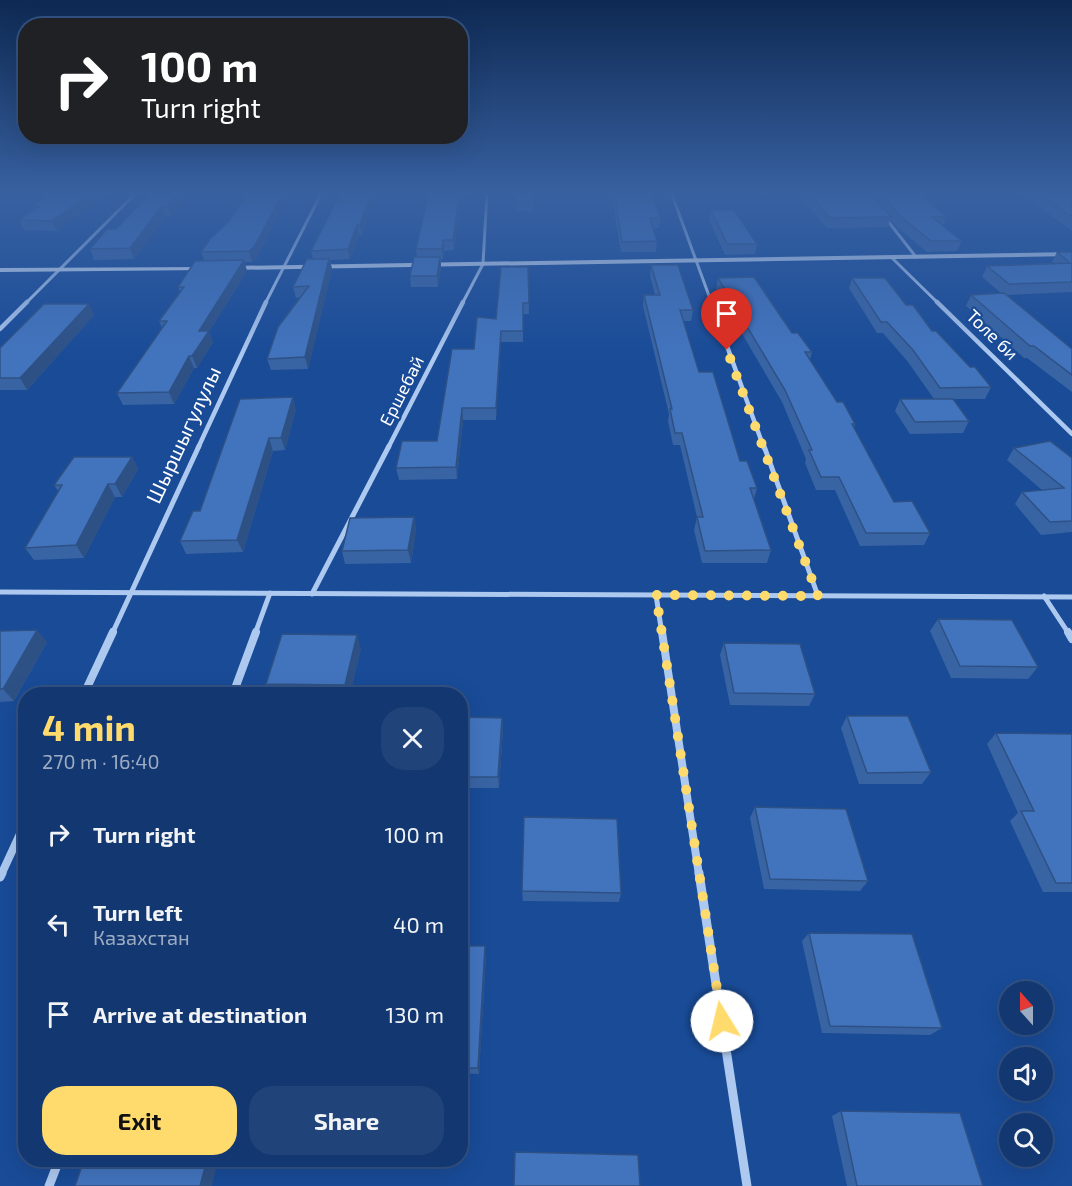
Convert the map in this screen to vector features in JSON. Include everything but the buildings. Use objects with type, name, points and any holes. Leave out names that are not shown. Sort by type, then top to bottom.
[{"type":"street","points":[[0,329],[81,247]]},
{"type":"street","name":"Шыршыгулулы","points":[[87,687],[292,247]]},
{"type":"street","name":"Ершебай","points":[[312,594],[483,264],[484,247]]},
{"type":"street","points":[[690,247],[818,596]]},
{"type":"street","points":[[908,247],[916,257]]},
{"type":"street","points":[[223,268],[1072,254]]},
{"type":"street","name":"Толе би","points":[[891,257],[1072,434]]},
{"type":"street","points":[[0,270],[211,268]]},
{"type":"street","points":[[0,592],[1072,597]]},
{"type":"street","points":[[236,687],[270,593]]},
{"type":"street","points":[[656,595],[747,1186]]},
{"type":"street","points":[[1044,596],[1072,639]]},
{"type":"street","points":[[0,877],[18,838]]},
{"type":"street","points":[[50,1186],[57,1167]]},
{"type":"route","points":[[722,1021],[656,595],[818,596],[727,350]]}]
